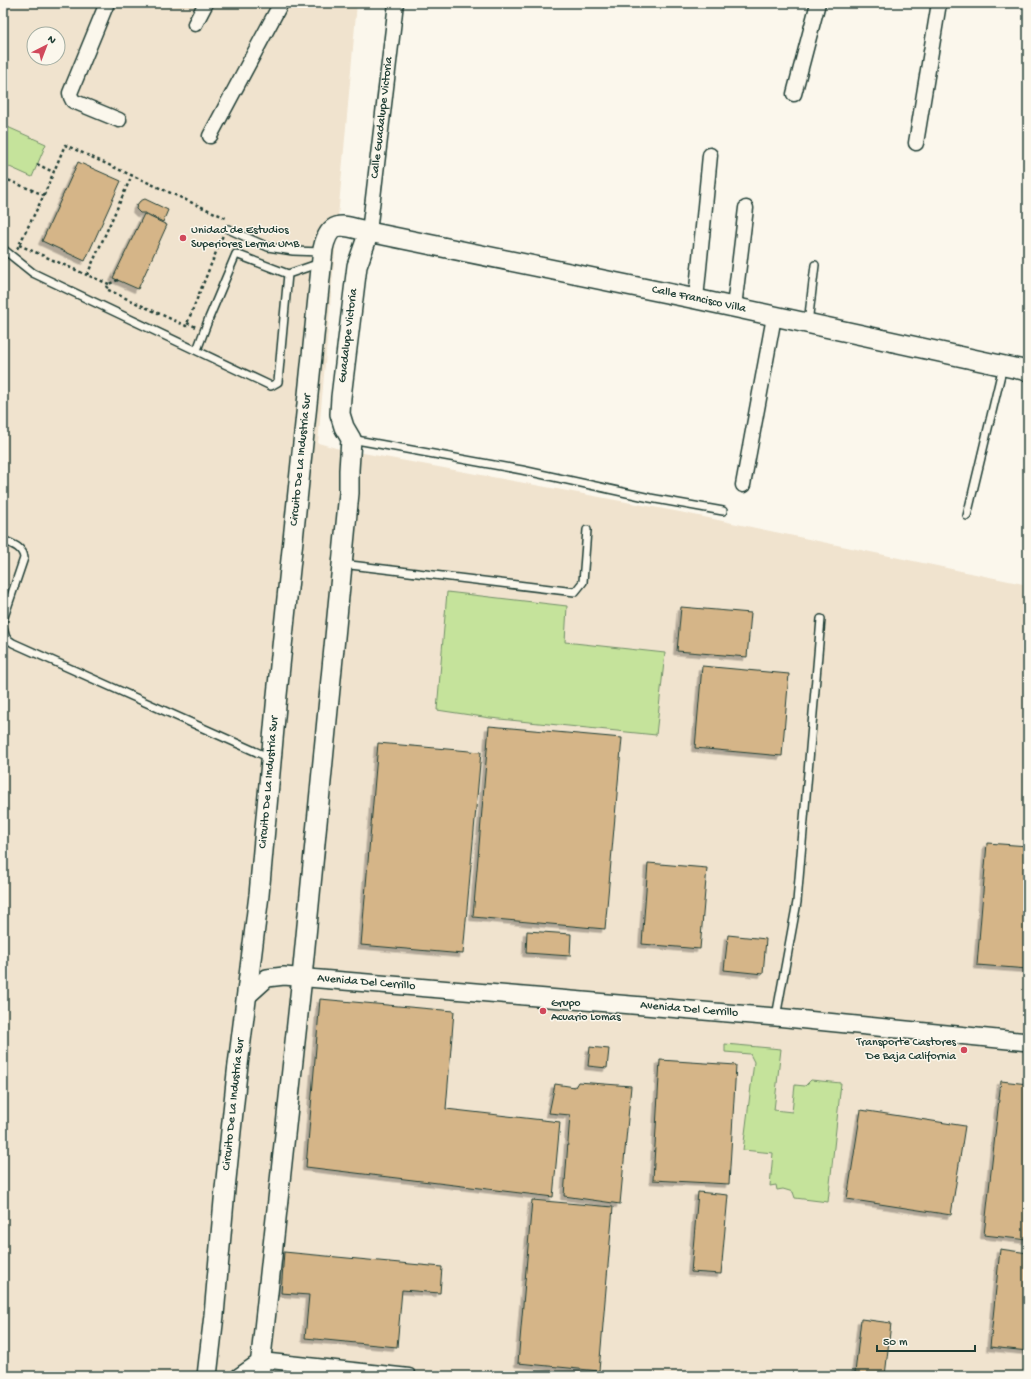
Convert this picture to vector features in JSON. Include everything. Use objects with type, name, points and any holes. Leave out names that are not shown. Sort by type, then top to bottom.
[{"type":"main road","name":"Circuito De La Industria Sur","points":[[207,1376],[236,1081],[259,895],[277,695],[322,257],[325,239],[333,228],[344,225],[369,232]]},
{"type":"main road","name":"Calle Francisco Villa","points":[[369,232],[734,307],[774,317],[1028,371]]},
{"type":"main road","name":"Guadalupe Victoria","points":[[351,439],[344,427],[340,414],[341,396],[357,266],[369,232]]},
{"type":"main road","points":[[260,1368],[302,977],[349,492],[348,470],[351,439]]},
{"type":"street","points":[[107,3],[70,93],[73,101],[119,120]]},
{"type":"street","points":[[196,24],[206,3]]},
{"type":"street","points":[[210,136],[281,3]]},
{"type":"street","name":"Calle Guadalupe Victoria","points":[[369,232],[396,3]]},
{"type":"street","points":[[794,94],[818,3]]},
{"type":"street","points":[[916,143],[939,3]]},
{"type":"street","points":[[696,299],[710,155]]},
{"type":"street","points":[[734,307],[746,208]]},
{"type":"street","points":[[743,485],[774,317]]},
{"type":"street","name":"Avenida Del Cerrillo","points":[[246,997],[267,978],[284,976],[302,977],[776,1017],[1028,1042]]},
{"type":"street","points":[[238,1376],[260,1368],[409,1376]]},
{"type":"lane","points":[[227,228],[268,247],[322,257]]},
{"type":"lane","points":[[6,251],[33,274],[271,386],[278,382],[288,274]]},
{"type":"lane","points":[[197,350],[211,311],[236,254],[288,274],[322,257]]},
{"type":"lane","points":[[808,324],[815,265]]},
{"type":"lane","points":[[968,516],[1003,366]]},
{"type":"lane","points":[[351,439],[522,470],[650,498],[724,512]]},
{"type":"lane","points":[[342,564],[575,592],[583,582],[586,530]]},
{"type":"lane","points":[[3,540],[19,548],[23,552],[24,558],[3,620]]},
{"type":"lane","points":[[776,1017],[797,902],[821,619]]},
{"type":"lane","points":[[3,628],[6,638],[13,643],[272,758]]},
{"type":"path","points":[[6,251],[18,248],[44,195],[65,145],[229,220],[186,326],[106,289],[109,284],[118,280]]},
{"type":"path","points":[[37,164],[54,172]]},
{"type":"path","points":[[87,275],[132,175]]},
{"type":"path","points":[[3,178],[44,195]]},
{"type":"path","points":[[19,245],[109,284]]},
{"type":"shaded area","points":[[3,3],[357,3],[318,443],[336,448],[680,512],[1028,585],[1028,1376],[3,1376]]},
{"type":"green space","points":[[3,125],[46,144],[32,177],[3,164]]},
{"type":"green space","points":[[447,592],[567,606],[565,642],[665,653],[656,735],[490,718],[437,710]]},
{"type":"green space","points":[[725,1044],[781,1049],[774,1110],[792,1112],[795,1085],[805,1086],[811,1080],[841,1083],[828,1202],[795,1198],[793,1192],[783,1189],[777,1190],[776,1185],[770,1186],[773,1153],[743,1150],[754,1062],[750,1054],[725,1052]]},
{"type":"building","points":[[78,162],[121,181],[85,261],[42,241]]},
{"type":"building","points":[[145,199],[168,210],[163,222],[145,213],[140,213],[136,209],[140,201]]},
{"type":"building","points":[[144,214],[167,225],[138,289],[113,278]]},
{"type":"building","points":[[681,607],[751,613],[747,657],[677,651]]},
{"type":"building","points":[[702,666],[789,674],[782,756],[695,748]]},
{"type":"building","points":[[489,726],[622,738],[605,929],[473,917]]},
{"type":"building","points":[[378,743],[481,752],[463,954],[361,945]]},
{"type":"building","points":[[987,843],[1028,846],[1028,969],[977,965]]},
{"type":"building","points":[[648,863],[707,868],[700,949],[642,944]]},
{"type":"building","points":[[527,931],[571,934],[570,956],[526,953]]},
{"type":"building","points":[[728,935],[766,939],[763,974],[724,970]]},
{"type":"building","points":[[320,999],[454,1011],[446,1109],[560,1122],[553,1197],[306,1167]]},
{"type":"building","points":[[590,1047],[609,1049],[607,1068],[588,1066]]},
{"type":"building","points":[[660,1060],[736,1065],[729,1184],[653,1180]]},
{"type":"building","points":[[1001,1081],[1028,1084],[1028,1240],[984,1235]]},
{"type":"building","points":[[578,1082],[631,1086],[620,1204],[564,1196],[570,1115],[549,1113],[555,1084],[575,1087]]},
{"type":"building","points":[[861,1110],[965,1126],[951,1215],[847,1199]]},
{"type":"building","points":[[698,1192],[728,1195],[721,1274],[691,1272]]},
{"type":"building","points":[[532,1200],[613,1207],[599,1371],[518,1363]]},
{"type":"building","points":[[1000,1249],[1028,1253],[1028,1351],[990,1347]]},
{"type":"building","points":[[284,1252],[442,1267],[440,1293],[402,1290],[397,1347],[305,1338],[309,1295],[281,1293]]},
{"type":"building","points":[[861,1319],[891,1323],[885,1376],[855,1373]]},
{"type":"place","name":"Unidad de Estudios Superiores Lerma UMB","points":[[183,238]]},
{"type":"place","name":"Grupo Acuario Lomas","points":[[543,1011]]},
{"type":"place","name":"Transporte Castores De Baja California","points":[[964,1050]]}]
